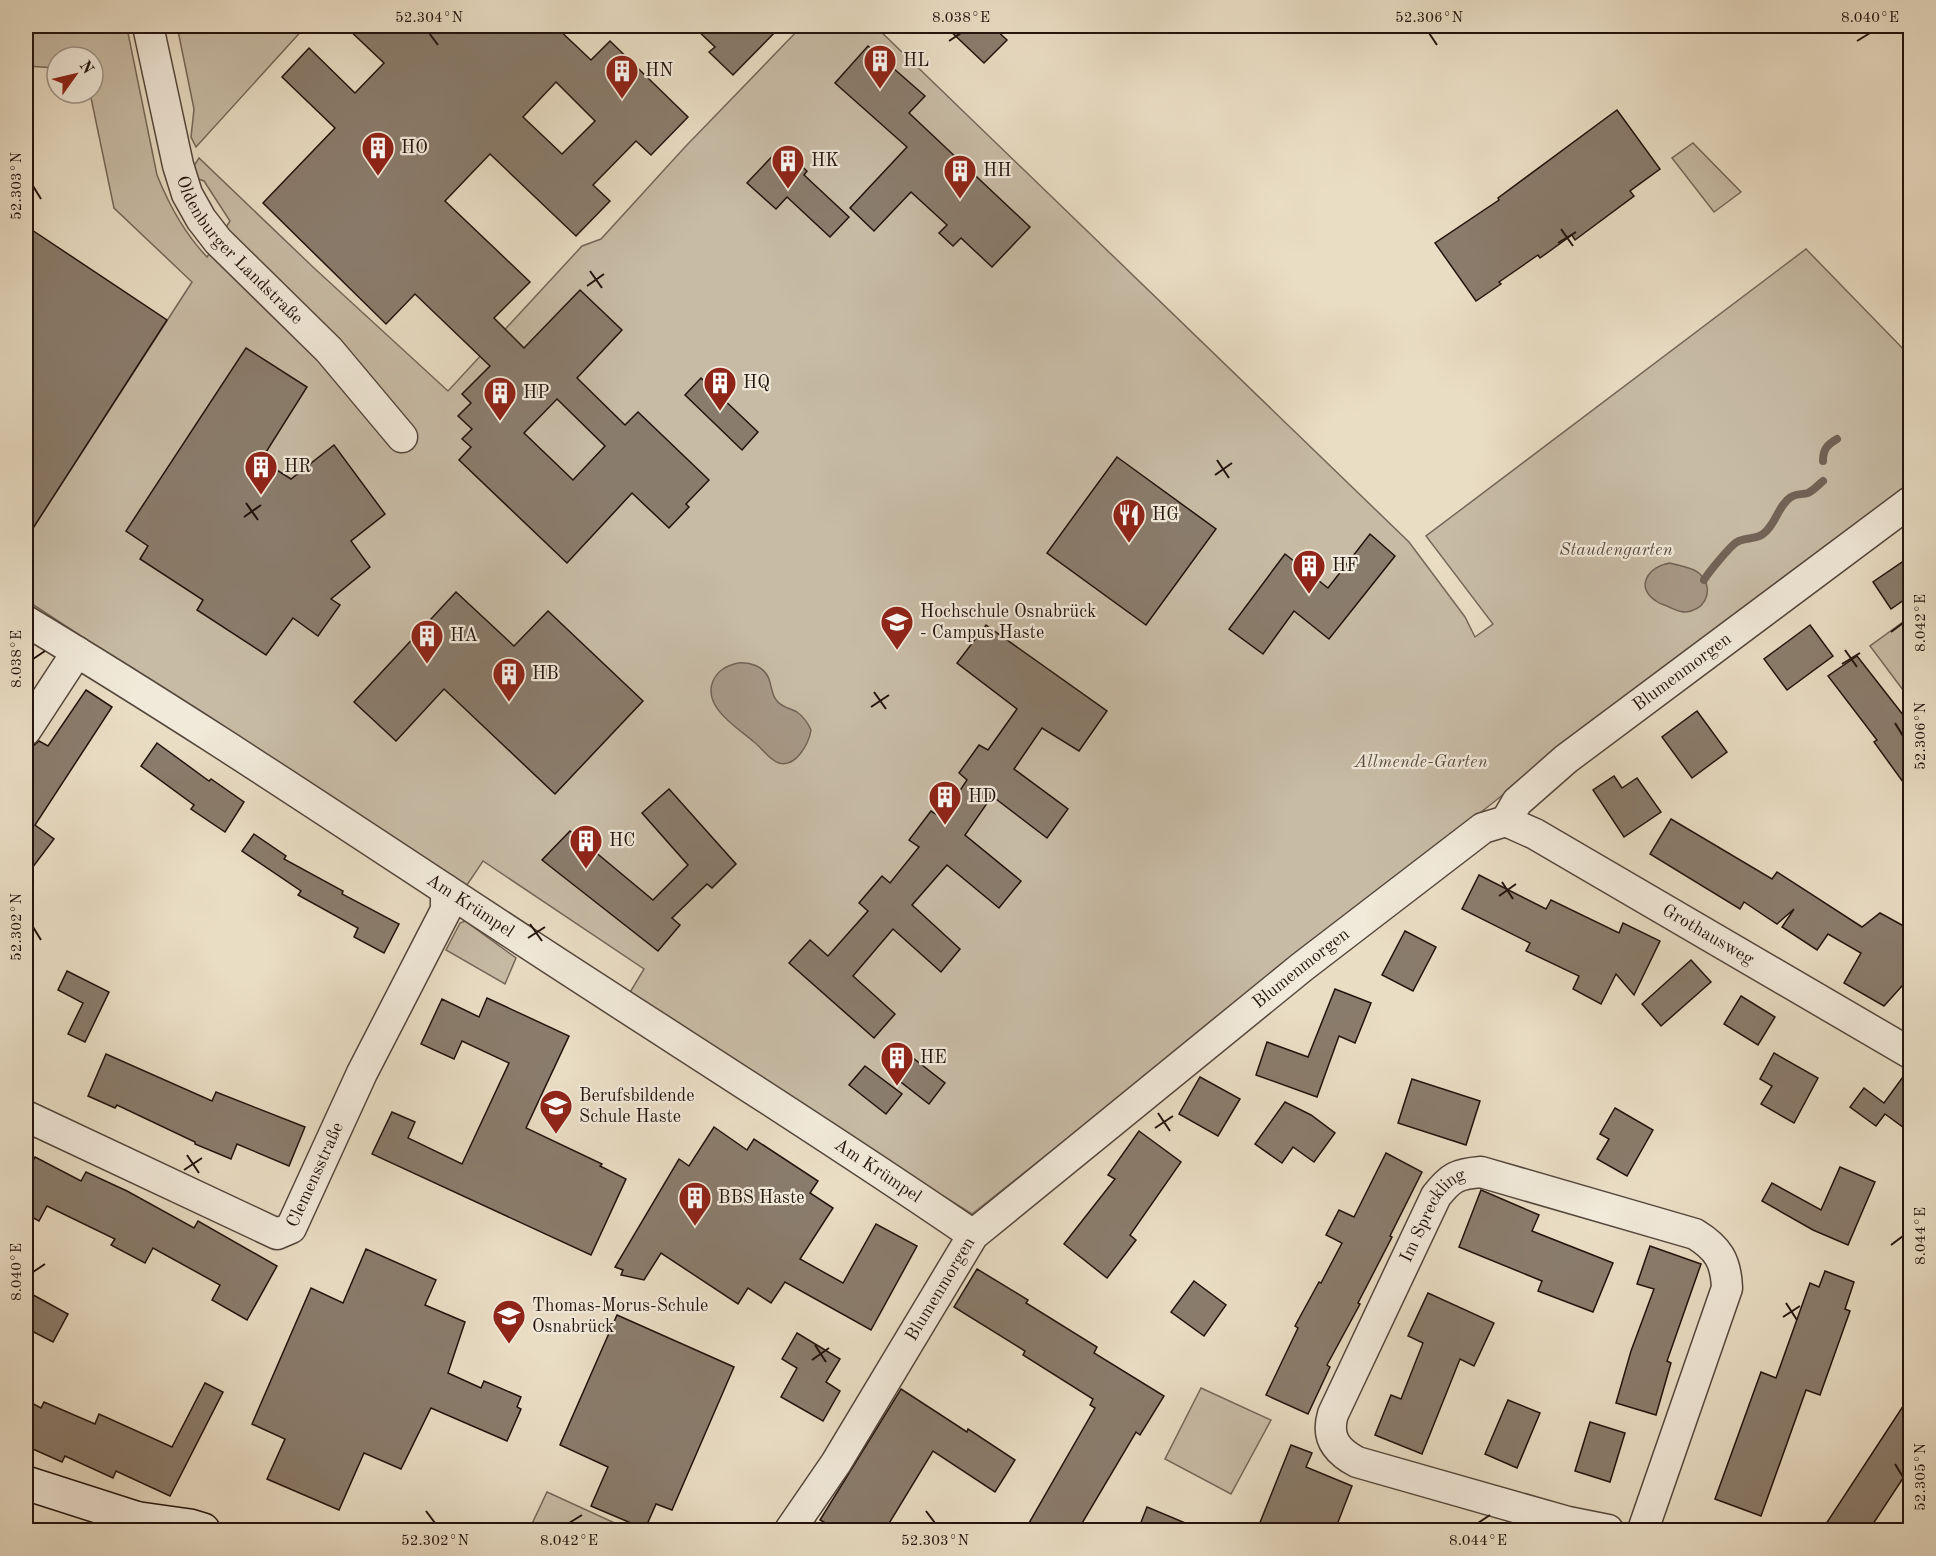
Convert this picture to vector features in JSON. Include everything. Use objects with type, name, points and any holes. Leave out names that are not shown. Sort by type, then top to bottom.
[{"type":"street","name":"Oldenburger Landstraße","points":[[148,26],[178,165],[187,194],[201,219],[218,242],[330,350],[402,437]]},
{"type":"street","name":"Blumenmorgen","points":[[790,1530],[836,1463],[973,1235],[1302,967],[1483,828],[1506,821],[1517,802],[1566,759],[1911,502]]},
{"type":"street","name":"Am Krümpel","points":[[26,621],[865,1161],[973,1235]]},
{"type":"street","points":[[26,730],[77,652]]},
{"type":"street","name":"Grothausweg","points":[[1506,821],[1535,834],[1911,1053]]},
{"type":"street","name":"Clemensstraße","points":[[26,1116],[277,1234],[291,1228],[362,1073],[446,910],[446,890]]},
{"type":"street","name":"Im Spreckling","points":[[1608,1530],[1568,1522],[1357,1462],[1345,1456],[1330,1434],[1333,1414],[1436,1196],[1447,1181],[1462,1174],[1481,1172],[1695,1234],[1708,1242],[1719,1254],[1726,1272],[1727,1288],[1643,1530]]},
{"type":"street","points":[[26,1483],[148,1524],[190,1526],[203,1530]]},
{"type":"green space","name":"Hochschule Osnabrück - Campus Haste","points":[[125,26],[127,28],[157,175],[178,219],[207,257],[230,221],[204,181],[195,178],[192,169],[199,158],[448,391],[582,246],[601,239],[685,147],[802,26],[875,26],[1409,542],[1465,617],[1475,637],[1493,624],[1426,536],[1806,249],[1910,356],[1910,485],[1547,760],[972,1214],[626,999],[644,969],[483,861],[465,888],[26,600],[26,539],[192,282],[114,208],[93,105],[105,105],[105,45],[45,45],[45,67],[26,66],[26,32]]},
{"type":"green space","points":[[177,26],[306,26],[196,147],[191,137],[194,109]]},
{"type":"green space","points":[[1693,143],[1741,192],[1714,212],[1672,158]]},
{"type":"green space","points":[[1910,617],[1910,697],[1909,698],[1870,646]]},
{"type":"green space","points":[[465,921],[516,958],[505,984],[446,950],[460,923]]},
{"type":"green space","points":[[1201,1388],[1271,1420],[1231,1494],[1165,1459]]},
{"type":"green space","points":[[547,1492],[630,1530],[529,1530]]},
{"type":"shaded area","points":[[1670,563],[1694,570],[1704,579],[1707,596],[1697,609],[1682,612],[1658,602],[1646,590],[1645,584],[1651,573],[1656,568]]},
{"type":"shaded area","points":[[738,663],[752,664],[764,671],[777,701],[784,707],[797,712],[809,725],[811,730],[808,741],[801,753],[791,762],[785,764],[772,759],[717,708],[711,691],[713,681],[723,669]]},
{"type":"building","points":[[345,26],[555,26],[591,60],[610,41],[688,117],[651,155],[636,141],[593,185],[610,201],[576,236],[490,154],[445,201],[530,282],[494,318],[524,348],[580,290],[622,330],[577,378],[625,425],[638,412],[709,480],[686,504],[689,507],[669,528],[632,493],[567,563],[459,460],[471,447],[462,439],[472,429],[458,416],[471,403],[462,394],[490,366],[415,294],[386,324],[263,203],[335,128],[282,77],[309,48],[355,93],[384,63]],"holes":[[[556,82],[595,121],[562,154],[523,117]],[[557,399],[605,446],[573,480],[524,433]]]},
{"type":"building","points":[[693,26],[781,26],[733,75],[709,52],[715,47]]},
{"type":"building","points":[[945,26],[992,26],[1007,40],[984,63]]},
{"type":"building","name":"HH","points":[[868,46],[925,96],[909,113],[1030,227],[992,267],[961,238],[953,246],[939,233],[947,225],[911,192],[874,231],[850,208],[907,147],[835,83]]},
{"type":"building","points":[[1617,110],[1660,169],[1630,191],[1634,196],[1575,240],[1572,235],[1540,258],[1538,255],[1476,301],[1435,243],[1499,200],[1498,198]]},
{"type":"building","name":"HK","points":[[781,147],[807,171],[804,175],[849,217],[830,237],[787,197],[776,209],[747,183]]},
{"type":"building","points":[[26,226],[167,320],[26,539]]},
{"type":"building","name":"HR","points":[[246,348],[307,387],[261,460],[291,479],[334,445],[385,514],[351,541],[370,567],[331,599],[340,605],[318,636],[293,618],[266,655],[197,610],[203,600],[140,559],[148,546],[126,531]]},
{"type":"building","name":"HQ","points":[[701,378],[758,432],[742,450],[685,395]]},
{"type":"building","name":"HG","points":[[1117,457],[1216,529],[1146,625],[1047,553]]},
{"type":"building","name":"HF","points":[[1370,534],[1395,556],[1329,639],[1294,611],[1263,654],[1229,629],[1285,554],[1328,588]]},
{"type":"building","points":[[1911,556],[1911,595],[1891,609],[1873,582]]},
{"type":"building","name":"HB","points":[[456,592],[514,646],[548,611],[643,701],[555,794],[444,689],[396,741],[354,702]]},
{"type":"building","name":"HD","points":[[986,625],[1107,711],[1079,751],[1042,728],[1014,769],[1068,809],[1047,838],[992,796],[965,835],[1021,881],[999,908],[947,865],[912,905],[960,949],[941,972],[893,929],[853,976],[895,1014],[874,1038],[789,963],[810,940],[828,956],[868,911],[859,903],[882,876],[890,883],[919,847],[909,840],[931,811],[942,818],[967,780],[959,773],[979,745],[988,750],[1017,709],[957,663]]},
{"type":"building","points":[[1810,625],[1833,656],[1787,690],[1764,659]]},
{"type":"building","points":[[1857,656],[1911,725],[1911,793],[1874,742],[1877,740],[1828,676]]},
{"type":"building","points":[[86,690],[112,707],[35,825],[54,839],[26,876],[26,747],[33,746],[39,741],[48,746]]},
{"type":"building","points":[[1697,711],[1727,752],[1692,778],[1662,737]]},
{"type":"building","points":[[157,743],[209,781],[211,779],[244,802],[225,832],[191,809],[194,805],[141,766]]},
{"type":"building","points":[[1614,776],[1622,788],[1637,778],[1661,812],[1624,837],[1593,790]]},
{"type":"building","name":"HC","points":[[669,789],[736,864],[712,888],[707,884],[672,918],[680,925],[658,951],[542,860],[570,831],[653,900],[688,865],[642,813]]},
{"type":"building","points":[[1671,819],[1772,879],[1777,872],[1862,927],[1880,913],[1911,930],[1911,976],[1884,1006],[1844,983],[1861,953],[1828,934],[1817,950],[1782,927],[1794,909],[1777,924],[1744,902],[1740,909],[1650,854]]},
{"type":"building","points":[[254,834],[286,856],[284,859],[343,891],[342,894],[399,924],[384,953],[354,937],[358,928],[298,895],[301,891],[242,851]]},
{"type":"building","points":[[1479,875],[1546,909],[1551,900],[1619,933],[1623,923],[1660,941],[1634,995],[1616,974],[1601,1004],[1573,989],[1579,976],[1526,951],[1530,943],[1462,909]]},
{"type":"building","points":[[1405,931],[1436,947],[1413,991],[1382,975]]},
{"type":"building","points":[[1691,960],[1711,982],[1661,1026],[1642,1004]]},
{"type":"building","points":[[67,971],[109,992],[85,1042],[68,1034],[83,1003],[58,990]]},
{"type":"building","points":[[1335,989],[1371,1003],[1355,1043],[1339,1036],[1317,1097],[1256,1075],[1267,1042],[1308,1057]]},
{"type":"building","points":[[1741,996],[1775,1017],[1758,1045],[1724,1024]]},
{"type":"building","points":[[487,998],[569,1036],[526,1128],[602,1164],[600,1166],[626,1179],[591,1255],[372,1154],[392,1112],[415,1122],[408,1138],[462,1164],[509,1063],[462,1041],[454,1059],[421,1044],[442,999],[479,1017]]},
{"type":"building","points":[[1774,1053],[1818,1078],[1794,1123],[1761,1104],[1772,1086],[1760,1079]]},
{"type":"building","points":[[106,1054],[212,1101],[216,1092],[305,1127],[289,1166],[237,1144],[231,1159],[195,1144],[117,1105],[115,1108],[88,1096]]},
{"type":"building","points":[[913,1058],[945,1083],[929,1104],[897,1079]]},
{"type":"building","points":[[865,1066],[902,1094],[886,1114],[849,1085]]},
{"type":"building","points":[[1908,1070],[1911,1070],[1911,1133],[1885,1114],[1876,1126],[1850,1107],[1864,1088],[1884,1103]]},
{"type":"building","points":[[1200,1077],[1240,1099],[1218,1136],[1179,1114]]},
{"type":"building","points":[[1412,1079],[1480,1101],[1466,1145],[1398,1123]]},
{"type":"building","points":[[1285,1102],[1311,1115],[1335,1133],[1314,1162],[1293,1147],[1282,1163],[1255,1144]]},
{"type":"building","points":[[1615,1108],[1653,1130],[1627,1176],[1597,1159],[1609,1139],[1600,1134]]},
{"type":"building","name":"BBS Haste","points":[[714,1127],[747,1150],[754,1139],[818,1181],[810,1193],[833,1208],[800,1259],[843,1283],[876,1224],[917,1246],[871,1330],[785,1282],[771,1303],[748,1288],[738,1304],[661,1253],[644,1280],[621,1275],[623,1270],[615,1267],[679,1159],[689,1166]]},
{"type":"building","points":[[1139,1131],[1181,1162],[1130,1235],[1136,1240],[1107,1278],[1064,1244],[1115,1179],[1108,1175]]},
{"type":"building","points":[[1386,1153],[1422,1172],[1358,1303],[1360,1304],[1327,1365],[1330,1367],[1308,1414],[1266,1395],[1298,1328],[1295,1326],[1342,1243],[1326,1235],[1339,1210],[1354,1217]]},
{"type":"building","points":[[35,1157],[81,1181],[86,1172],[127,1191],[194,1228],[198,1221],[277,1266],[247,1320],[212,1300],[220,1285],[153,1248],[145,1263],[111,1245],[115,1239],[47,1206],[39,1221],[26,1214],[26,1174]]},
{"type":"building","points":[[1840,1167],[1875,1182],[1848,1245],[1813,1230],[1762,1201],[1772,1183],[1821,1210]]},
{"type":"building","points":[[1481,1190],[1539,1215],[1532,1231],[1613,1263],[1593,1312],[1538,1291],[1542,1281],[1459,1247]]},
{"type":"building","points":[[1650,1246],[1701,1264],[1667,1361],[1671,1363],[1656,1415],[1616,1403],[1631,1351],[1654,1289],[1637,1284]]},
{"type":"building","points":[[366,1249],[436,1280],[425,1305],[465,1322],[448,1373],[481,1388],[484,1381],[521,1397],[517,1407],[521,1409],[507,1441],[431,1408],[401,1469],[364,1453],[339,1510],[267,1479],[285,1439],[252,1424],[311,1288],[343,1303]]},
{"type":"building","points":[[977,1269],[1028,1300],[1026,1303],[1097,1347],[1094,1353],[1164,1396],[1140,1435],[1136,1432],[1078,1530],[1025,1530],[1095,1408],[1090,1405],[1093,1399],[1023,1355],[1025,1351],[954,1307]]},
{"type":"building","points":[[1825,1271],[1854,1282],[1845,1309],[1850,1311],[1820,1395],[1806,1390],[1761,1516],[1715,1499],[1761,1372],[1776,1378],[1810,1283],[1819,1287]]},
{"type":"building","points":[[1194,1281],[1226,1305],[1204,1336],[1171,1312]]},
{"type":"building","points":[[26,1291],[68,1314],[53,1342],[26,1328]]},
{"type":"building","points":[[1428,1293],[1494,1323],[1474,1366],[1460,1359],[1422,1454],[1375,1435],[1391,1395],[1401,1399],[1423,1343],[1408,1336]]},
{"type":"building","points":[[617,1315],[734,1367],[672,1510],[656,1504],[645,1529],[591,1506],[608,1467],[560,1445]]},
{"type":"building","points":[[797,1333],[840,1359],[826,1382],[840,1391],[823,1421],[781,1397],[797,1368],[782,1359]]},
{"type":"building","points":[[205,1383],[223,1392],[170,1496],[116,1471],[113,1478],[65,1456],[62,1462],[26,1446],[26,1400],[41,1408],[44,1402],[95,1424],[99,1414],[172,1447]]},
{"type":"building","points":[[901,1389],[1015,1460],[995,1492],[933,1451],[885,1530],[838,1530],[820,1520]]},
{"type":"building","points":[[1911,1394],[1911,1466],[1869,1530],[1822,1530]]},
{"type":"building","points":[[1508,1400],[1540,1413],[1517,1468],[1485,1454]]},
{"type":"building","points":[[1590,1422],[1625,1433],[1610,1482],[1575,1471]]},
{"type":"building","points":[[1291,1445],[1312,1453],[1306,1467],[1352,1486],[1335,1530],[1257,1530]]},
{"type":"building","points":[[1147,1507],[1202,1530],[1138,1530]]},
{"type":"waterway","points":[[1823,461],[1826,448],[1837,439]]},
{"type":"waterway","points":[[1704,580],[1734,544],[1740,540],[1763,534],[1791,497],[1808,493],[1823,481]]},
{"type":"place","name":"HL","points":[[880,90]]},
{"type":"place","name":"HN","points":[[622,100]]},
{"type":"place","name":"HO","points":[[378,177]]},
{"type":"place","name":"HK","points":[[788,190]]},
{"type":"place","name":"HH","points":[[960,200]]},
{"type":"place","name":"HQ","points":[[720,412]]},
{"type":"place","name":"HP","points":[[500,422]]},
{"type":"place","name":"HR","points":[[261,496]]},
{"type":"place","name":"HG","points":[[1129,544]]},
{"type":"place","name":"HF","points":[[1309,595]]},
{"type":"place","name":"Hochschule Osnabrück - Campus Haste","points":[[897,651]]},
{"type":"place","name":"HA","points":[[427,665]]},
{"type":"place","name":"HB","points":[[509,703]]},
{"type":"place","name":"HD","points":[[945,826]]},
{"type":"place","name":"HC","points":[[586,870]]},
{"type":"place","name":"HE","points":[[897,1087]]},
{"type":"place","name":"Berufsbildende Schule Haste","points":[[556,1135]]},
{"type":"place","name":"BBS Haste","points":[[695,1227]]},
{"type":"place","name":"Thomas-Morus-Schule Osnabrück","points":[[509,1345]]},
{"type":"park label","name":"Staudengarten","points":[[1616,550]]},
{"type":"park label","name":"Allmende-Garten","points":[[1421,762]]}]
